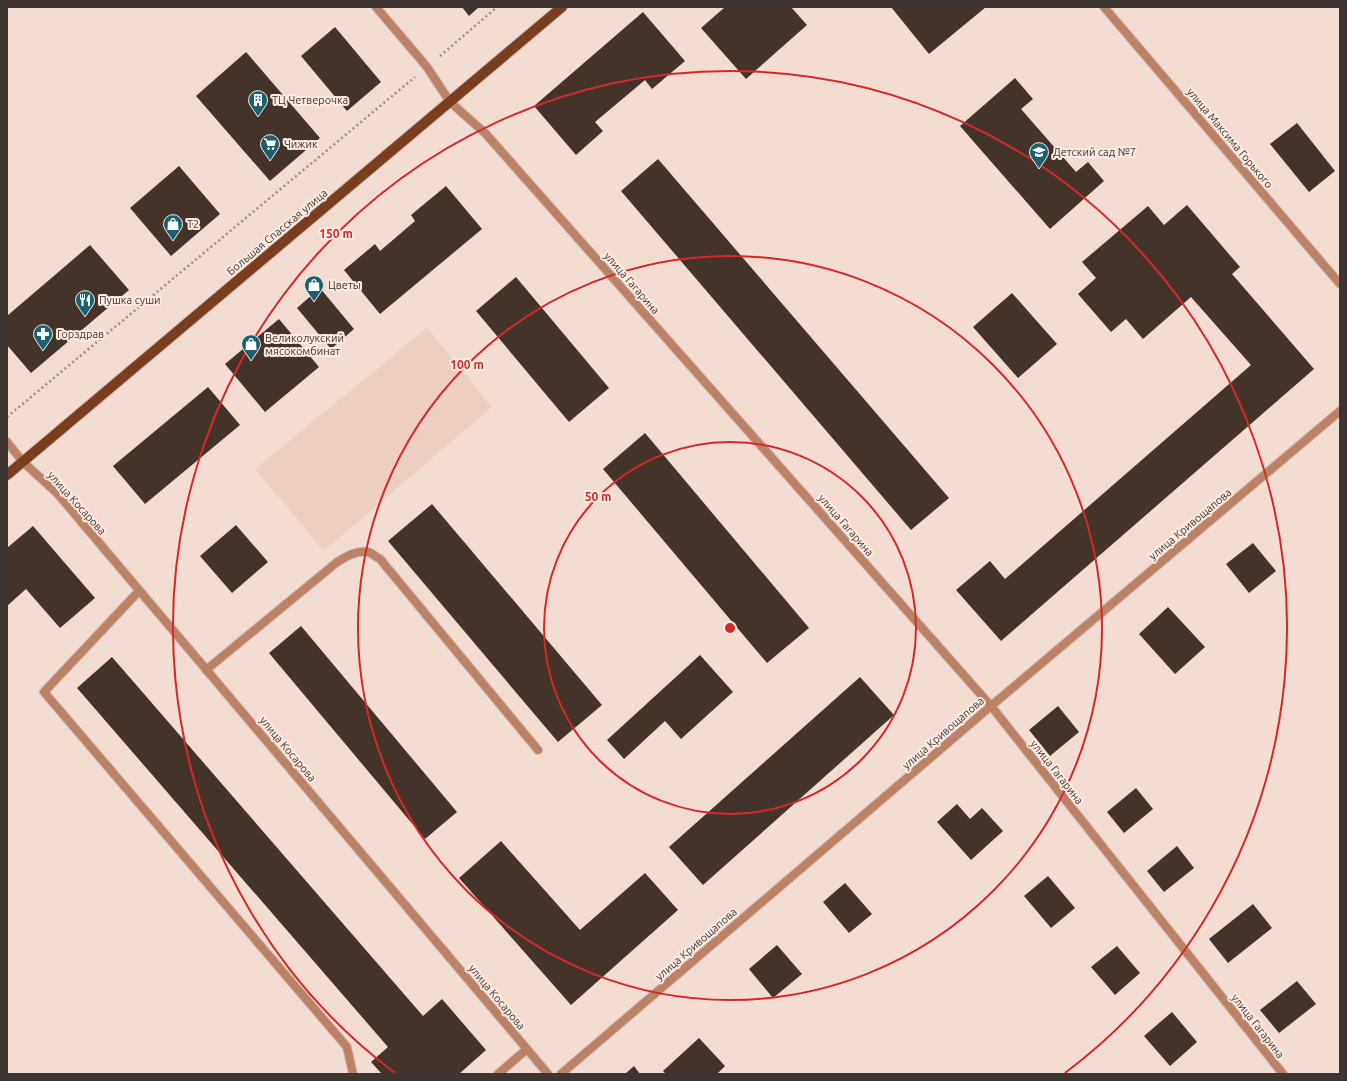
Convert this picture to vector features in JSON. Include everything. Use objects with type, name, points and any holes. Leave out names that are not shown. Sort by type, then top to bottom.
[{"type":"main road","name":"Большая Спасская улица","points":[[7,475],[562,7]]},
{"type":"street","name":"улица Гагарина","points":[[376,7],[427,68],[450,102],[485,133],[991,706],[1282,1074]]},
{"type":"street","name":"улица Максима Горького","points":[[1104,7],[1340,284]]},
{"type":"street","name":"улица Кривощапова","points":[[561,1074],[991,706],[1340,412]]},
{"type":"street","name":"улица Косарова","points":[[7,442],[23,462],[56,493],[548,1074]]},
{"type":"street","points":[[206,670],[336,563],[348,555],[368,552],[380,559],[538,750]]},
{"type":"street","points":[[139,591],[44,692],[347,1047],[353,1074]]},
{"type":"street","points":[[498,1074],[527,1049]]},
{"type":"path","points":[[7,417],[427,68],[497,7]]},
{"type":"shaded area","points":[[427,328],[492,407],[324,551],[255,469]]},
{"type":"building","points":[[462,7],[479,7],[469,16]]},
{"type":"building","points":[[725,7],[791,7],[807,25],[746,79],[701,28]]},
{"type":"building","points":[[891,7],[986,7],[929,54]]},
{"type":"building","points":[[643,12],[685,61],[652,89],[645,80],[595,122],[603,131],[576,155],[534,106]]},
{"type":"building","points":[[335,27],[381,82],[347,111],[301,56]]},
{"type":"building","name":"ТЦ Четверочка","points":[[246,52],[320,138],[270,181],[196,96]]},
{"type":"building","points":[[1015,78],[1033,99],[1021,109],[1076,172],[1088,162],[1104,181],[1050,229],[960,126]]},
{"type":"building","points":[[1297,123],[1335,171],[1309,192],[1270,144]]},
{"type":"building","points":[[658,159],[949,498],[911,530],[621,191]]},
{"type":"building","points":[[179,166],[220,214],[171,256],[130,208]]},
{"type":"building","points":[[446,186],[482,229],[380,314],[344,270],[375,244],[380,251],[415,221],[411,215]]},
{"type":"building","points":[[1187,205],[1240,267],[1232,274],[1314,369],[1001,641],[956,590],[990,561],[1005,579],[1251,365],[1191,297],[1143,339],[1126,319],[1111,332],[1078,294],[1096,278],[1082,262],[1148,206],[1164,225]]},
{"type":"building","points":[[90,245],[129,290],[31,373],[7,345],[7,316]]},
{"type":"building","points":[[516,277],[609,388],[569,422],[476,311]]},
{"type":"building","points":[[320,288],[354,329],[331,349],[297,308]]},
{"type":"building","points":[[1012,293],[1057,344],[1018,378],[973,327]]},
{"type":"building","points":[[279,319],[319,367],[265,412],[225,364]]},
{"type":"building","points":[[208,387],[240,425],[145,504],[113,466]]},
{"type":"building","points":[[645,433],[809,628],[767,663],[603,469]]},
{"type":"building","points":[[432,504],[602,705],[558,742],[388,541]]},
{"type":"building","points":[[236,525],[268,562],[232,593],[200,556]]},
{"type":"building","points":[[33,526],[95,598],[60,628],[26,589],[7,606],[7,548]]},
{"type":"building","points":[[1253,543],[1276,571],[1249,593],[1226,564]]},
{"type":"building","points":[[1168,607],[1205,647],[1175,674],[1139,634]]},
{"type":"building","points":[[301,626],[457,812],[425,839],[269,653]]},
{"type":"building","points":[[700,655],[733,692],[681,739],[665,721],[624,759],[607,740]]},
{"type":"building","points":[[112,657],[423,1016],[442,999],[486,1050],[459,1074],[382,1074],[371,1062],[388,1047],[77,688]]},
{"type":"building","points":[[860,677],[894,715],[703,885],[669,847]]},
{"type":"building","points":[[1058,706],[1079,732],[1050,756],[1029,730]]},
{"type":"building","points":[[1136,788],[1153,809],[1124,833],[1107,812]]},
{"type":"building","points":[[957,804],[970,819],[982,808],[1003,831],[971,860],[937,822]]},
{"type":"building","points":[[501,841],[580,930],[645,873],[678,910],[571,1005],[459,878]]},
{"type":"building","points":[[1177,846],[1194,868],[1164,892],[1147,871]]},
{"type":"building","points":[[1048,876],[1075,908],[1051,928],[1024,896]]},
{"type":"building","points":[[845,883],[872,914],[849,933],[823,902]]},
{"type":"building","points":[[1253,904],[1272,928],[1228,963],[1209,939]]},
{"type":"building","points":[[777,945],[802,974],[773,998],[749,969]]},
{"type":"building","points":[[1117,946],[1140,973],[1115,995],[1091,967]]},
{"type":"building","points":[[1297,981],[1316,1004],[1279,1033],[1260,1010]]},
{"type":"building","points":[[1172,1012],[1197,1042],[1170,1066],[1144,1036]]},
{"type":"building","points":[[699,1038],[725,1066],[717,1074],[666,1074],[663,1071]]},
{"type":"building","points":[[634,1066],[640,1074],[625,1074]]},
{"type":"place","name":"ТЦ Четверочка","points":[[258,117]]},
{"type":"place","name":"Чижик","points":[[270,161]]},
{"type":"place","name":"Детский сад №7","points":[[1039,169]]},
{"type":"place","name":"T2","points":[[173,241]]},
{"type":"place","name":"Цветы","points":[[314,302]]},
{"type":"place","name":"Пушка суши","points":[[85,317]]},
{"type":"place","name":"Горздрав","points":[[43,351]]},
{"type":"place","name":"Великолукский мясокомбинат","points":[[251,361]]}]
